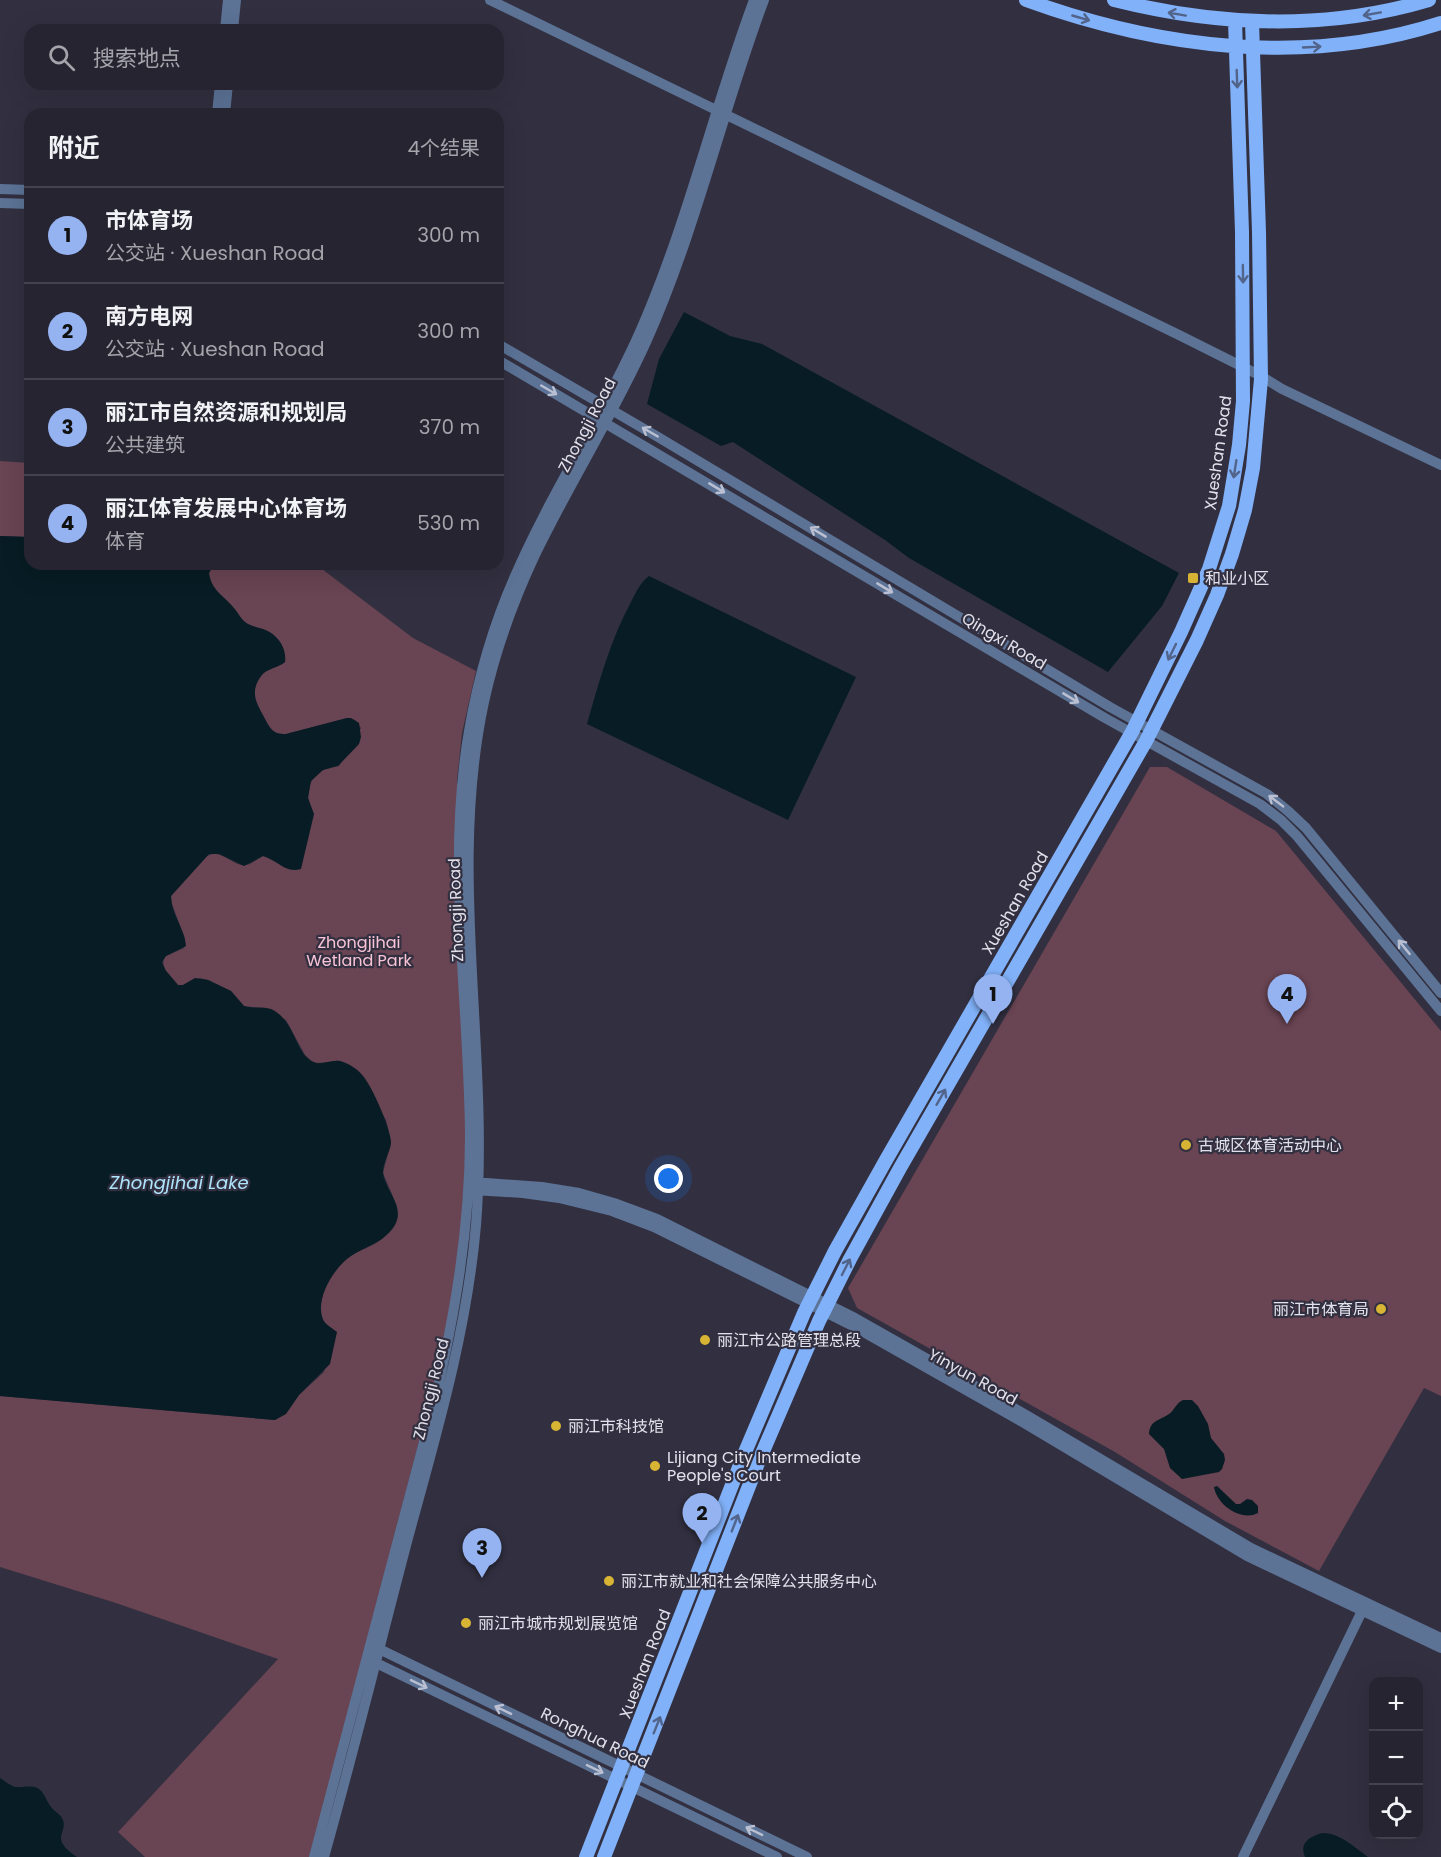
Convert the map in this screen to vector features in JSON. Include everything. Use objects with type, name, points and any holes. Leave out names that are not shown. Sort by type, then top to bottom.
[{"type":"main road","points":[[1026,0],[1128,30],[1185,41],[1253,48],[1351,43],[1395,36],[1441,23]]},
{"type":"main road","points":[[1114,0],[1165,12],[1252,22],[1306,21],[1348,17],[1389,11],[1429,0]]},
{"type":"main road","name":"Xueshan Road","points":[[586,1857],[747,1448],[811,1300],[888,1155],[1134,727],[1197,598],[1223,527],[1238,455],[1244,368],[1235,21]]},
{"type":"main road","name":"Xueshan Road","points":[[604,1857],[758,1464],[826,1308],[900,1168],[1149,735],[1208,615],[1225,575],[1239,532],[1249,489],[1256,447],[1261,376],[1252,22]]},
{"type":"street","points":[[226,24],[228,0]]},
{"type":"street","points":[[234,24],[236,0]]},
{"type":"street","points":[[490,0],[1441,465]]},
{"type":"street","name":"Zhongji Road","points":[[324,1857],[444,1363],[461,1272],[470,1186],[459,832],[462,780],[469,729],[487,650],[505,600],[536,532],[648,338],[675,272],[754,0]]},
{"type":"street","name":"Zhongji Road","points":[[722,113],[764,0]]},
{"type":"street","points":[[218,108],[219,90]]},
{"type":"street","points":[[226,108],[227,90]]},
{"type":"street","points":[[0,189],[24,190]]},
{"type":"street","points":[[0,203],[24,204]]},
{"type":"street","name":"Qingxi Road","points":[[504,347],[608,407],[1134,727]]},
{"type":"street","name":"Qingxi Road","points":[[504,363],[1134,727],[1267,794],[1306,828],[1441,993]]},
{"type":"street","points":[[1261,376],[1286,383],[1441,458]]},
{"type":"street","name":"Qingxi Road","points":[[1149,735],[1260,804],[1281,820],[1297,836],[1441,1011]]},
{"type":"street","name":"Yinyun Road","points":[[470,1186],[542,1186],[614,1203],[657,1219],[1028,1416],[1251,1548],[1441,1638]]},
{"type":"street","name":"Yinyun Road","points":[[826,1308],[1229,1546],[1278,1572],[1441,1648]]},
{"type":"street","points":[[1243,1857],[1362,1611]]},
{"type":"street","name":"Ronghua Road","points":[[374,1647],[777,1857]]},
{"type":"street","name":"Zhongji Road","points":[[314,1857],[371,1660]]},
{"type":"street","name":"Ronghua Road","points":[[371,1660],[619,1773]]},
{"type":"street","name":"Ronghua Road","points":[[634,1781],[807,1857]]},
{"type":"green space","points":[[0,461],[24,463],[24,537],[0,536]]},
{"type":"green space","name":"Zhongjihai Wetland Park","points":[[211,570],[323,570],[413,638],[476,671],[462,733],[457,780],[466,1125],[464,1205],[447,1335],[310,1857],[145,1857],[118,1832],[278,1659],[116,1603],[0,1567],[0,1396],[275,1420],[288,1410],[299,1395],[324,1372],[333,1329],[326,1324],[321,1311],[321,1302],[327,1285],[337,1269],[349,1257],[384,1237],[398,1216],[397,1206],[383,1173],[391,1141],[386,1120],[356,1070],[340,1061],[317,1063],[312,1061],[305,1055],[286,1020],[261,1008],[244,1006],[231,991],[208,980],[200,978],[178,985],[163,967],[164,957],[184,948],[185,939],[171,896],[207,856],[213,854],[244,865],[263,856],[279,863],[311,809],[308,793],[313,780],[323,770],[339,766],[361,728],[355,720],[347,718],[286,734],[275,732],[271,728],[254,693],[263,673],[285,662],[283,649],[271,633],[244,621],[213,585],[209,573]]},
{"type":"green space","name":"古城区体育活动中心","points":[[1150,767],[1167,767],[1276,831],[1441,1031],[1441,1396],[1424,1388],[1319,1571],[1225,1521],[1115,1452],[857,1308],[848,1288]]},
{"type":"water","points":[[684,312],[730,336],[762,344],[1179,573],[1162,606],[1108,672],[909,558],[885,540],[733,442],[721,446],[647,404],[659,359]]},
{"type":"water","name":"Zhongjihai Lake","points":[[0,536],[24,537],[24,570],[211,570],[210,579],[215,588],[242,619],[273,634],[283,646],[285,662],[263,673],[255,688],[257,703],[271,728],[275,732],[286,734],[347,718],[359,723],[361,737],[359,744],[338,766],[323,770],[311,781],[308,798],[314,814],[301,869],[290,870],[263,856],[244,866],[219,854],[209,854],[171,896],[173,909],[186,946],[166,956],[162,962],[166,971],[178,985],[183,985],[195,978],[208,980],[231,991],[244,1006],[271,1009],[285,1021],[307,1058],[319,1063],[340,1061],[356,1069],[363,1076],[385,1118],[390,1137],[391,1143],[383,1174],[398,1213],[395,1225],[386,1236],[351,1256],[332,1276],[321,1303],[324,1322],[337,1332],[330,1364],[299,1395],[286,1414],[275,1420],[0,1396]]},
{"type":"water","points":[[649,576],[856,677],[788,820],[587,724],[617,632],[637,591]]},
{"type":"water","points":[[1183,1400],[1192,1400],[1198,1406],[1208,1424],[1211,1438],[1224,1454],[1225,1460],[1219,1472],[1182,1479],[1170,1468],[1164,1449],[1149,1434],[1153,1423],[1173,1411]]},
{"type":"water","points":[[1217,1486],[1236,1504],[1247,1499],[1252,1500],[1258,1506],[1258,1513],[1244,1515],[1231,1510],[1216,1494],[1214,1487]]},
{"type":"water","points":[[0,1778],[10,1785],[33,1787],[42,1792],[64,1823],[61,1836],[63,1845],[77,1857],[0,1857]]},
{"type":"water","points":[[1322,1833],[1341,1838],[1368,1857],[1305,1857],[1303,1848],[1306,1841]]},
{"type":"place","name":"和业小区","points":[[1193,578]]},
{"type":"place","name":"市体育场","points":[[993,1024]]},
{"type":"place","name":"丽江体育发展中心体育场","points":[[1287,1024]]},
{"type":"place","name":"古城区体育活动中心","points":[[1186,1145]]},
{"type":"place","name":"丽江市体育局","points":[[1381,1309]]},
{"type":"place","name":"丽江市公路管理总段","points":[[705,1340]]},
{"type":"place","name":"丽江市科技馆","points":[[556,1426]]},
{"type":"place","name":"Lijiang City Intermediate People's Court","points":[[655,1466]]},
{"type":"place","name":"南方电网","points":[[702,1543]]},
{"type":"place","name":"丽江市自然资源和规划局","points":[[482,1578]]},
{"type":"place","name":"丽江市就业和社会保障公共服务中心","points":[[609,1581]]},
{"type":"place","name":"丽江市城市规划展览馆","points":[[466,1623]]}]
